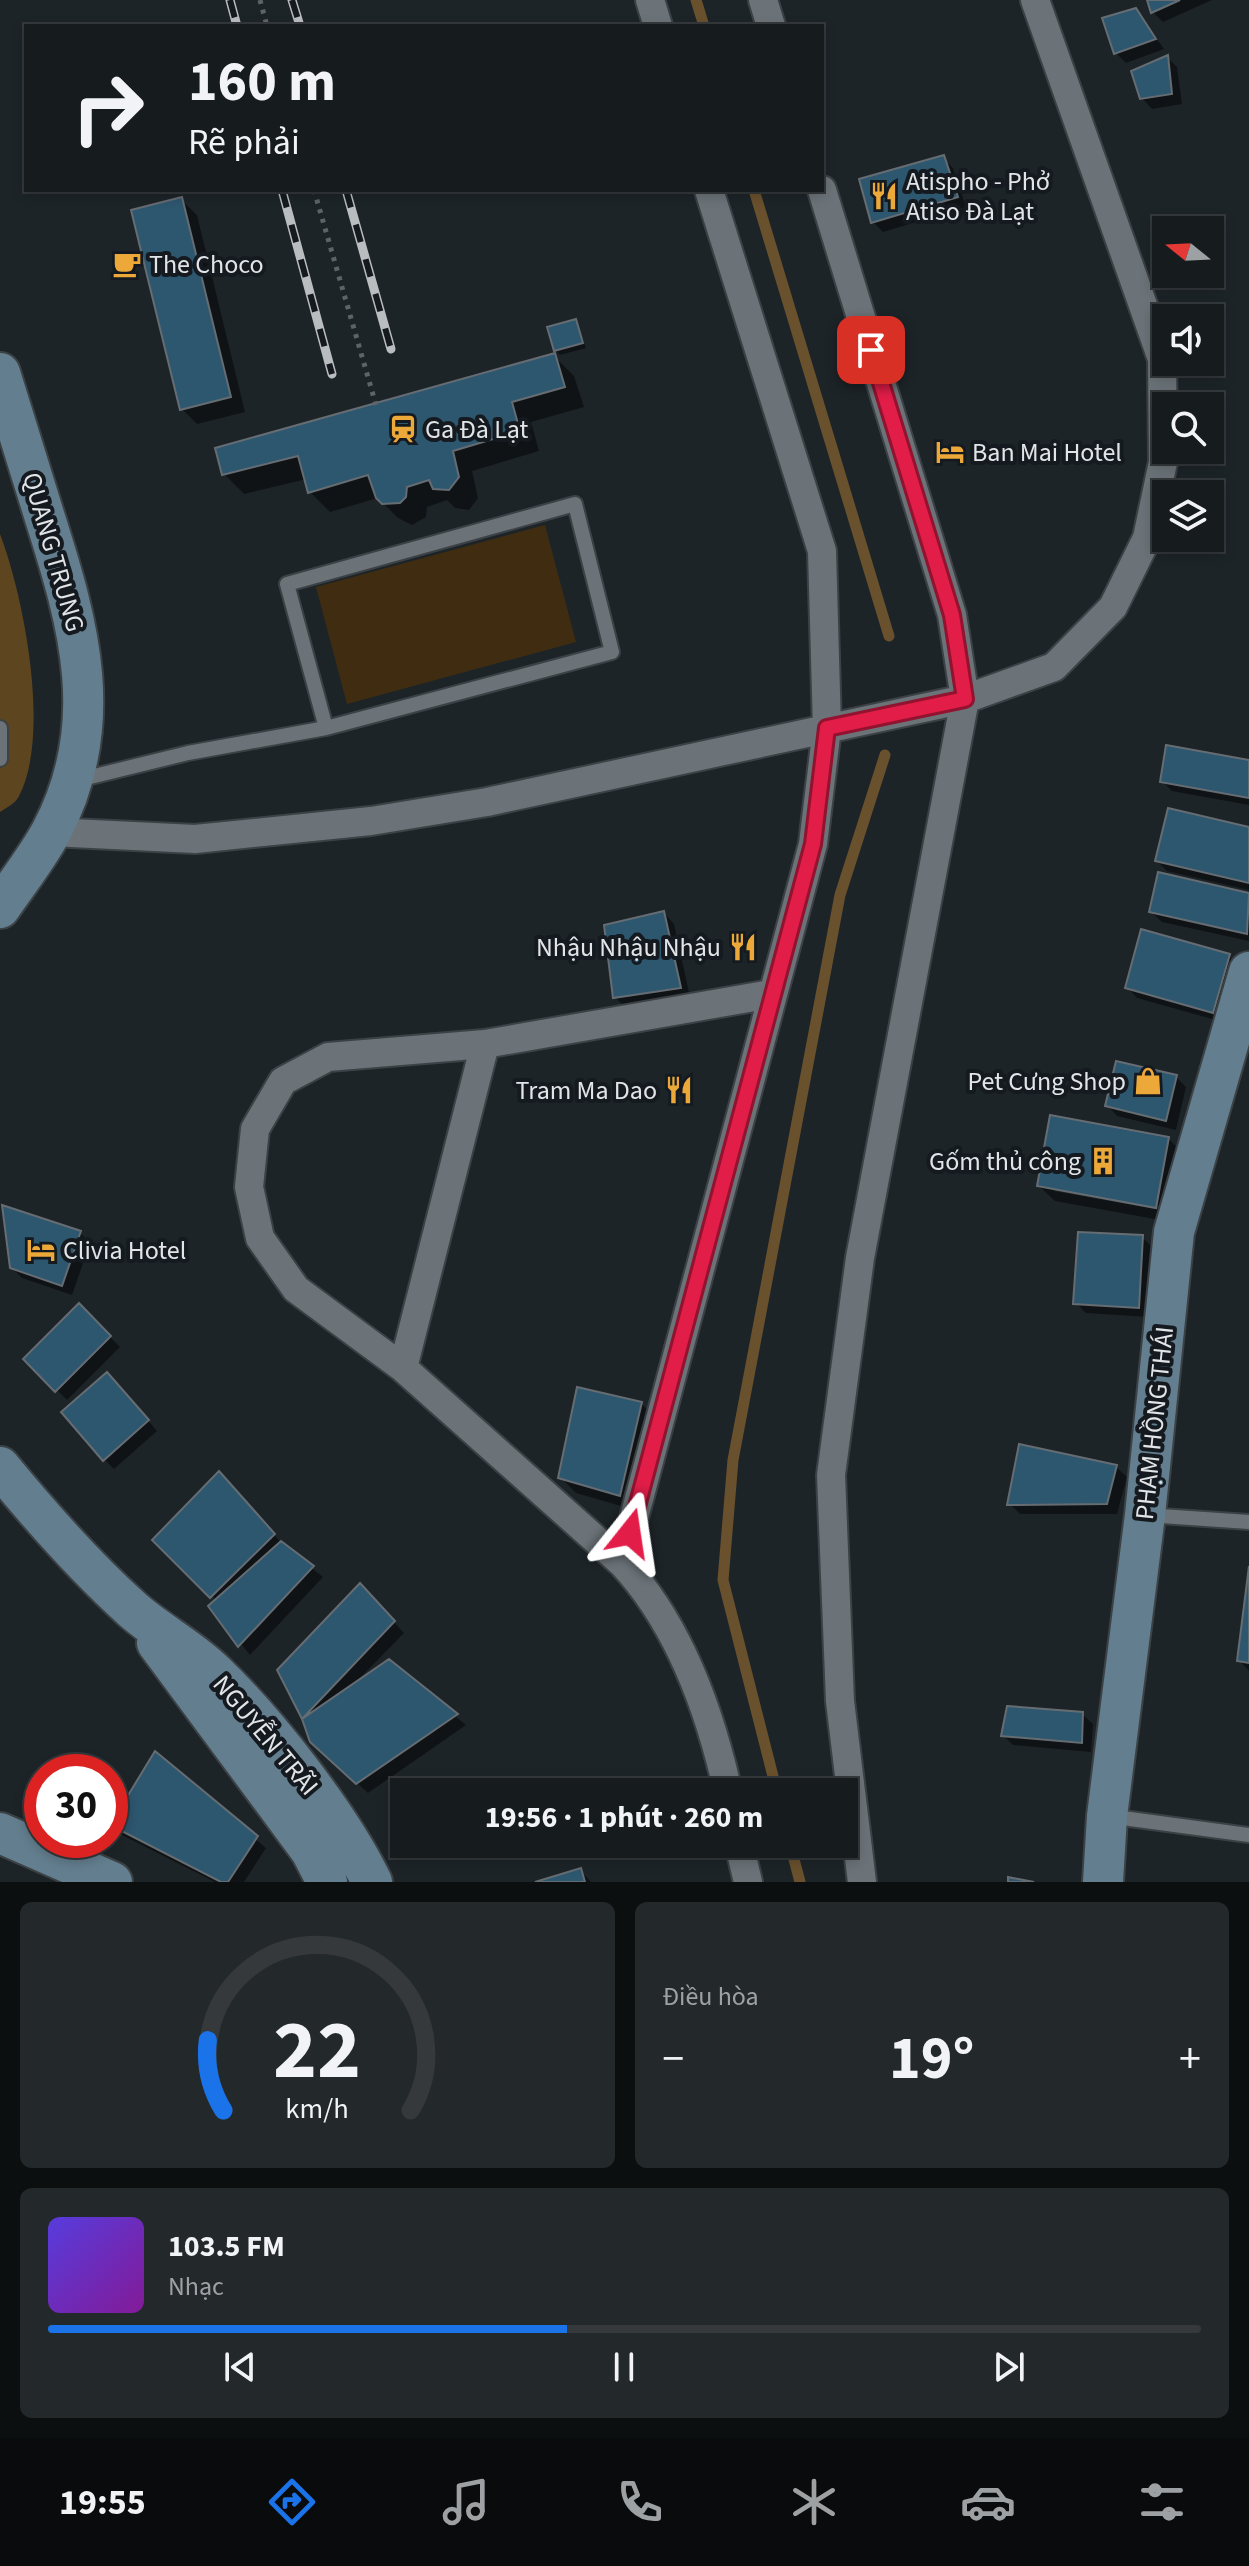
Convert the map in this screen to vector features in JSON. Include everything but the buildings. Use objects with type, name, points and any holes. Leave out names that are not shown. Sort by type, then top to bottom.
[{"type":"main road","name":"QUANG TRUNG","points":[[0,373],[73,603],[80,638],[83,709],[69,782],[51,832],[0,908]]},
{"type":"main road","name":"PHẠM HỒNG THÁI","points":[[1103,1882],[1107,1816],[1145,1515],[1174,1232],[1249,972]]},
{"type":"main road","name":"NGUYỄN TRÃI","points":[[0,1467],[69,1548],[134,1611],[213,1670],[250,1710],[332,1816],[372,1882]]},
{"type":"main road","name":"NGUYỄN TRÃI","points":[[134,1611],[311,1851],[327,1882]]},
{"type":"main road","points":[[0,1833],[111,1882]]},
{"type":"street","points":[[650,0],[657,24]]},
{"type":"street","points":[[763,0],[770,24]]},
{"type":"street","points":[[51,832],[195,839],[371,821],[487,802],[965,699],[1054,667],[1113,607],[1147,538],[1163,462],[1162,359],[1035,0]]},
{"type":"street","points":[[622,1563],[813,844],[827,728],[822,551],[710,192]]},
{"type":"street","points":[[823,192],[952,615],[965,699],[860,1258],[831,1475],[840,1701],[862,1882]]},
{"type":"street","points":[[724,1778],[687,1661],[640,1583],[622,1563],[403,1368],[296,1289],[260,1238],[249,1187],[255,1129],[283,1081],[328,1057],[485,1044],[771,994]]},
{"type":"street","points":[[403,1368],[485,1044]]},
{"type":"street","points":[[742,1858],[748,1882]]},
{"type":"lane","points":[[69,782],[188,753],[326,728],[612,652],[575,504],[287,584],[326,728]]},
{"type":"lane","points":[[0,728],[0,759]]},
{"type":"lane","points":[[1145,1515],[1249,1522]]},
{"type":"lane","points":[[1107,1816],[1249,1835]]},
{"type":"path","points":[[260,0],[266,24]]},
{"type":"path","points":[[315,192],[376,405]]},
{"type":"shaded area","points":[[545,525],[576,642],[347,704],[316,587]]},
{"type":"shaded area","points":[[0,534],[25,628],[33,703],[33,738],[28,770],[18,799],[0,812]]},
{"type":"waterway","points":[[696,0],[703,24]]},
{"type":"waterway","points":[[755,192],[889,636]]},
{"type":"waterway","points":[[773,1778],[723,1580],[733,1460],[840,895],[885,755]]},
{"type":"waterway","points":[[794,1858],[800,1882]]},
{"type":"railway","points":[[230,0],[236,24]]},
{"type":"railway","points":[[292,0],[299,24]]},
{"type":"railway","points":[[283,192],[332,374]]},
{"type":"railway","points":[[347,192],[391,349]]},
{"type":"place","name":"Atispho - Phở Atiso Đà Lạt","points":[[884,196]]},
{"type":"place","name":"The Choco","points":[[127,264]]},
{"type":"place","name":"Ga Đà Lạt","points":[[403,429]]},
{"type":"place","name":"Ban Mai Hotel","points":[[950,452]]},
{"type":"place","name":"Nhậu Nhậu Nhậu","points":[[743,947]]},
{"type":"place","name":"Pet Cưng Shop","points":[[1148,1081]]},
{"type":"place","name":"Tram Ma Dao","points":[[679,1090]]},
{"type":"place","name":"Gốm thủ công","points":[[1103,1161]]},
{"type":"place","name":"Clivia Hotel","points":[[41,1250]]},
{"type":"route","points":[[630,1533],[813,844],[827,728],[965,699],[952,615],[871,350]]}]
